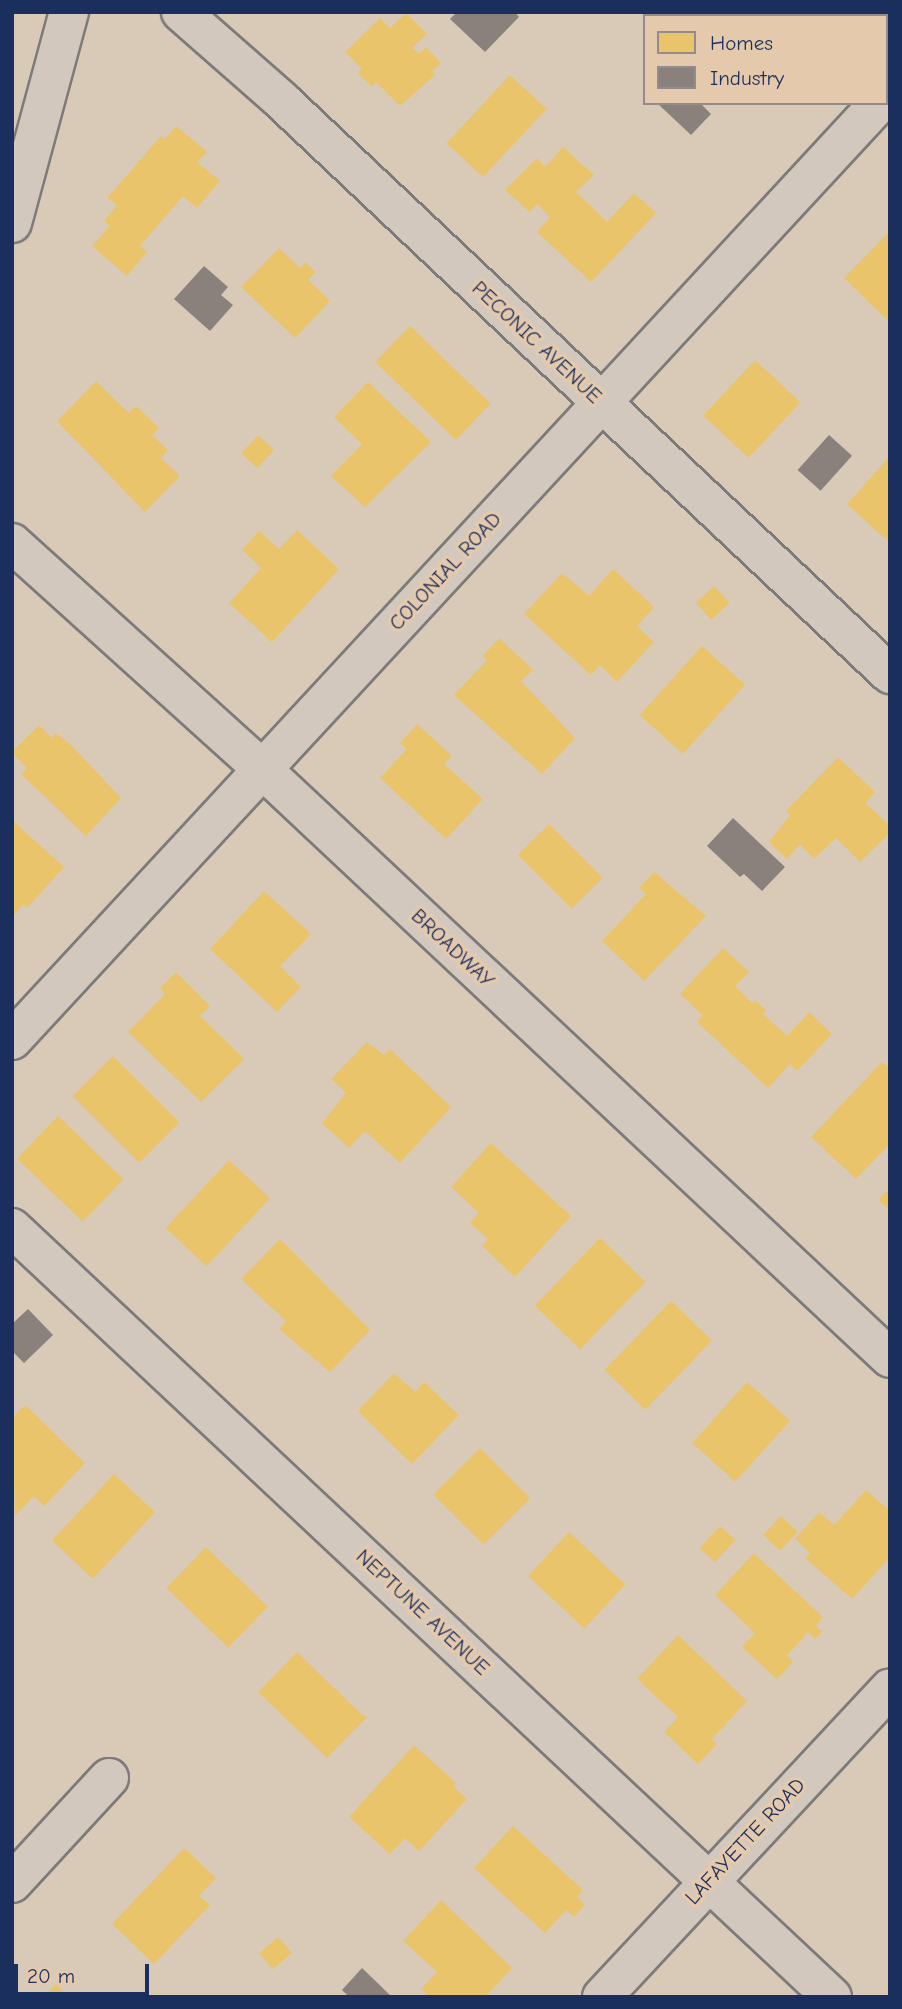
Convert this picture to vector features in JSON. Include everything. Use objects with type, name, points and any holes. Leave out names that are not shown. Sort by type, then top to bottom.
[{"type":"street","points":[[12,223],[69,12]]},
{"type":"street","name":"PECONIC AVENUE","points":[[181,12],[890,674]]},
{"type":"street","name":"COLONIAL ROAD","points":[[12,1040],[876,105]]},
{"type":"street","name":"BROADWAY","points":[[12,543],[261,768],[890,1358]]},
{"type":"street","name":"NEPTUNE AVENUE","points":[[12,1228],[832,1997]]},
{"type":"street","name":"LAFAYETTE ROAD","points":[[601,1997],[890,1688]]},
{"type":"street","points":[[12,1882],[109,1778]]},
{"type":"building: Homes","points":[[692,12],[742,12],[742,14]]},
{"type":"building: Homes","points":[[406,13],[427,34],[412,48],[419,54],[426,47],[441,63],[432,71],[435,75],[400,106],[376,82],[372,87],[358,73],[362,69],[345,52],[380,18],[390,28]]},
{"type":"building: Homes","points":[[510,75],[547,109],[483,177],[447,143]]},
{"type":"building: Homes","points":[[176,126],[207,152],[197,162],[220,181],[197,208],[183,196],[140,246],[147,252],[127,276],[92,246],[110,226],[104,221],[117,205],[107,198],[161,136],[165,139]]},
{"type":"building: Homes","points":[[563,147],[594,175],[576,192],[607,222],[634,193],[656,213],[591,282],[537,232],[550,217],[537,204],[530,212],[505,190],[537,158],[545,167]]},
{"type":"building: Homes","points":[[890,231],[890,316],[887,320],[844,278]]},
{"type":"building: Homes","points":[[279,248],[300,268],[305,262],[316,272],[308,280],[330,301],[295,338],[241,287]]},
{"type":"building: Homes","points":[[410,326],[491,404],[456,440],[375,362]]},
{"type":"building: Homes","points":[[755,360],[800,402],[749,458],[703,416]]},
{"type":"building: Homes","points":[[96,381],[129,413],[136,406],[159,428],[152,435],[168,450],[161,458],[180,476],[145,512],[57,421]]},
{"type":"building: Homes","points":[[368,382],[431,442],[365,507],[331,476],[362,444],[334,417]]},
{"type":"building: Homes","points":[[258,435],[274,450],[257,468],[241,453]]},
{"type":"building: Homes","points":[[890,456],[890,543],[847,504]]},
{"type":"building: Homes","points":[[297,530],[339,569],[272,642],[229,603],[261,568],[242,550],[259,531],[279,549]]},
{"type":"building: Homes","points":[[613,569],[654,607],[637,626],[654,642],[617,682],[600,665],[591,675],[524,614],[562,573],[589,596]]},
{"type":"building: Homes","points":[[714,586],[730,603],[711,620],[696,603]]},
{"type":"building: Homes","points":[[499,638],[533,670],[521,681],[575,738],[542,774],[454,695],[487,660],[483,656]]},
{"type":"building: Homes","points":[[702,646],[745,685],[683,754],[640,715]]},
{"type":"building: Homes","points":[[417,724],[452,756],[444,764],[483,799],[446,839],[380,778],[407,749],[400,743]]},
{"type":"building: Homes","points":[[39,725],[52,738],[55,733],[69,743],[121,798],[86,836],[21,774],[27,768],[12,752]]},
{"type":"building: Homes","points":[[838,757],[875,792],[865,803],[890,826],[890,833],[860,862],[836,838],[814,859],[800,844],[787,859],[769,842],[790,815],[786,811]]},
{"type":"building: Homes","points":[[12,820],[64,867],[27,908],[24,904],[12,917]]},
{"type":"building: Homes","points":[[549,824],[603,878],[572,909],[518,855]]},
{"type":"building: Homes","points":[[654,872],[706,916],[644,981],[602,941],[646,894],[639,888]]},
{"type":"building: Homes","points":[[264,891],[311,934],[280,966],[301,987],[277,1012],[210,949]]},
{"type":"building: Homes","points":[[723,948],[749,972],[735,986],[752,1003],[755,1000],[766,1010],[763,1014],[787,1036],[809,1012],[832,1034],[797,1071],[790,1064],[768,1088],[697,1022],[703,1016],[680,994]]},
{"type":"building: Homes","points":[[176,972],[210,1006],[200,1016],[244,1059],[201,1102],[128,1032],[165,994],[160,988]]},
{"type":"building: Homes","points":[[367,1042],[384,1055],[390,1049],[451,1107],[400,1163],[365,1131],[349,1148],[322,1123],[346,1093],[331,1079]]},
{"type":"building: Homes","points":[[113,1056],[179,1122],[139,1163],[73,1096]]},
{"type":"building: Homes","points":[[882,1062],[890,1069],[890,1144],[856,1179],[811,1137]]},
{"type":"building: Homes","points":[[58,1116],[123,1179],[82,1222],[17,1158]]},
{"type":"building: Homes","points":[[491,1143],[571,1216],[515,1277],[482,1246],[488,1239],[470,1223],[479,1213],[451,1187]]},
{"type":"building: Homes","points":[[229,1160],[270,1198],[207,1266],[166,1228]]},
{"type":"building: Homes","points":[[890,1188],[890,1211],[878,1200]]},
{"type":"building: Homes","points":[[600,1238],[645,1282],[580,1349],[535,1306]]},
{"type":"building: Homes","points":[[280,1239],[370,1330],[330,1372],[279,1329],[286,1321],[241,1279]]},
{"type":"building: Homes","points":[[671,1301],[712,1341],[645,1410],[604,1370]]},
{"type":"building: Homes","points":[[394,1373],[415,1392],[424,1382],[459,1415],[412,1464],[358,1411]]},
{"type":"building: Homes","points":[[747,1382],[790,1421],[735,1482],[692,1443]]},
{"type":"building: Homes","points":[[25,1405],[85,1463],[44,1506],[34,1496],[15,1516],[12,1418]]},
{"type":"building: Homes","points":[[480,1448],[530,1498],[484,1545],[433,1495]]},
{"type":"building: Homes","points":[[114,1474],[155,1512],[93,1579],[52,1541]]},
{"type":"building: Homes","points":[[866,1490],[890,1511],[890,1557],[852,1599],[805,1558],[810,1553],[795,1539],[819,1512],[834,1525]]},
{"type":"building: Homes","points":[[781,1516],[798,1532],[780,1551],[763,1535]]},
{"type":"building: Homes","points":[[720,1526],[735,1540],[715,1562],[700,1548]]},
{"type":"building: Homes","points":[[569,1532],[625,1585],[584,1628],[528,1576]]},
{"type":"building: Homes","points":[[206,1547],[268,1607],[228,1648],[166,1588]]},
{"type":"building: Homes","points":[[754,1553],[823,1617],[816,1626],[822,1632],[815,1639],[808,1632],[787,1656],[793,1662],[777,1679],[742,1647],[755,1633],[715,1595]]},
{"type":"building: Homes","points":[[678,1635],[747,1701],[712,1739],[717,1744],[698,1764],[664,1732],[678,1717],[637,1679]]},
{"type":"building: Homes","points":[[297,1652],[362,1715],[368,1716],[327,1758],[258,1692]]},
{"type":"building: Homes","points":[[414,1745],[456,1783],[453,1786],[467,1799],[419,1851],[405,1838],[390,1854],[349,1817]]},
{"type":"building: Homes","points":[[513,1826],[583,1890],[577,1897],[585,1905],[574,1917],[566,1910],[545,1933],[474,1868]]},
{"type":"building: Homes","points":[[184,1848],[216,1878],[199,1896],[210,1905],[154,1964],[112,1924]]},
{"type":"building: Homes","points":[[441,1900],[512,1968],[485,1997],[430,1997],[421,1989],[437,1972],[403,1941]]},
{"type":"building: Homes","points":[[278,1937],[292,1953],[273,1969],[259,1953]]},
{"type":"building: Homes","points":[[56,1984],[69,1997],[43,1997]]},
{"type":"building: Industry","points":[[457,12],[515,12],[519,17],[485,52],[450,19]]},
{"type":"building: Industry","points":[[659,105],[702,105],[711,114],[691,135]]},
{"type":"building: Industry","points":[[204,266],[228,287],[221,295],[233,305],[210,331],[174,299]]},
{"type":"building: Industry","points":[[829,435],[852,456],[821,491],[798,470]]},
{"type":"building: Industry","points":[[733,818],[785,867],[762,891],[744,874],[740,877],[707,846]]},
{"type":"building: Industry","points":[[28,1309],[53,1335],[24,1363],[12,1351],[12,1324]]},
{"type":"building: Industry","points":[[362,1968],[392,1997],[349,1997],[342,1990]]}]
